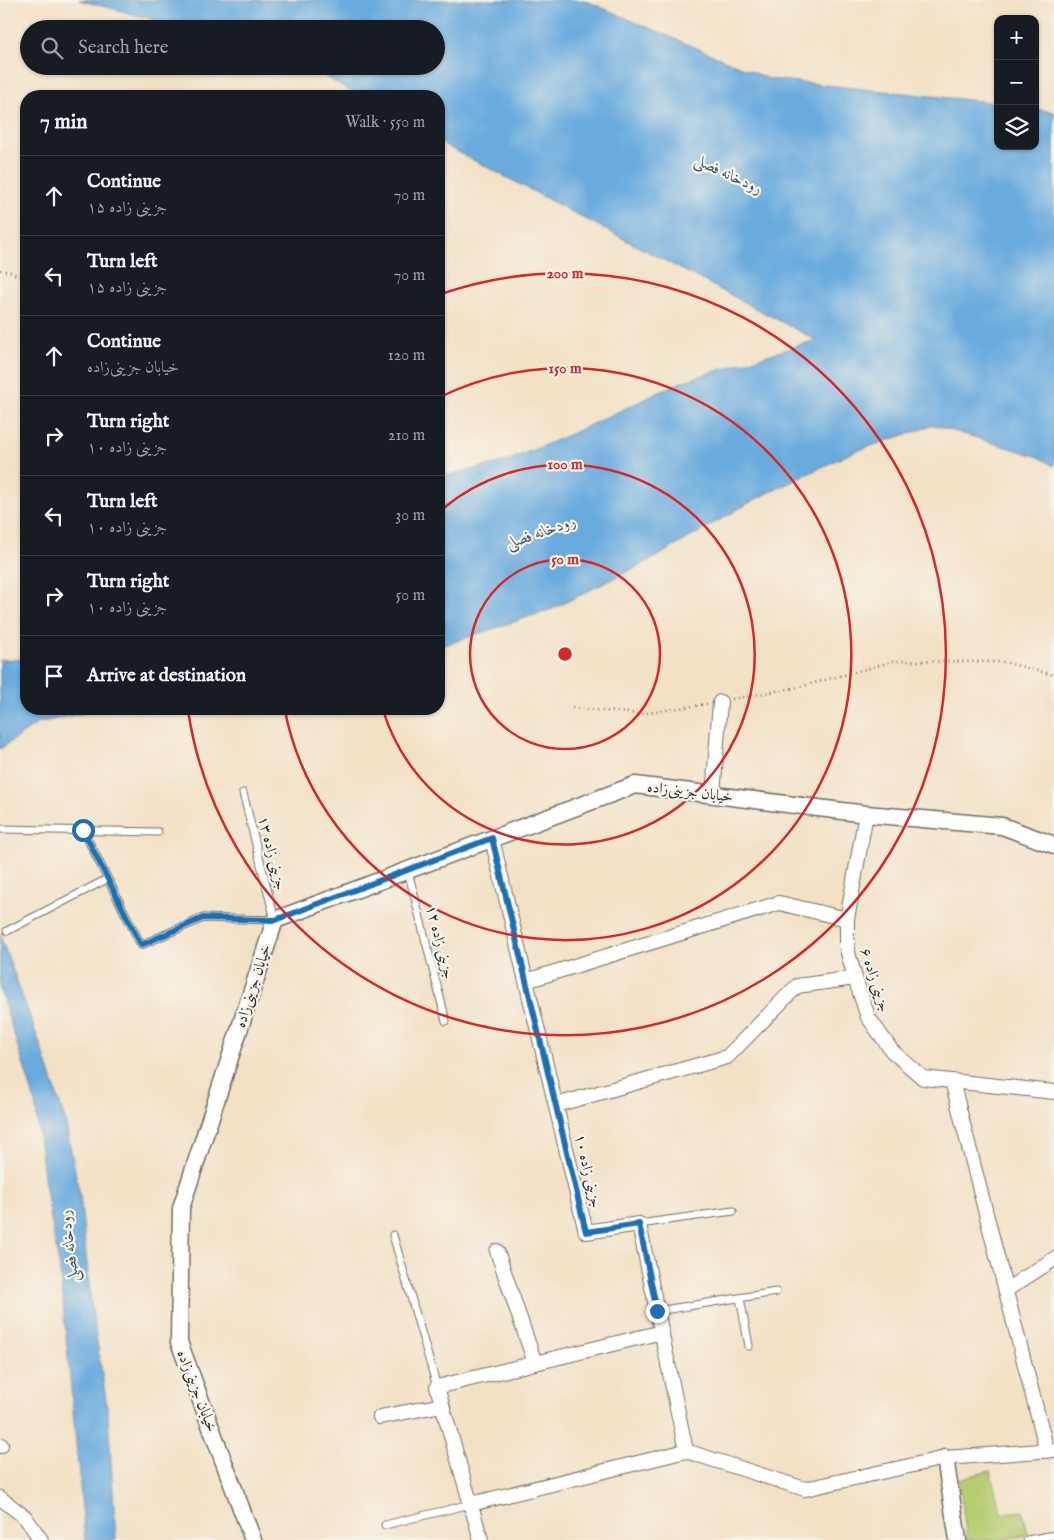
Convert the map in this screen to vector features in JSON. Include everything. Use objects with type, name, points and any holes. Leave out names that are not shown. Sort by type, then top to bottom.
[{"type":"street","points":[[713,795],[720,702]]},
{"type":"street","name":"خیابان جزینی‌زاده","points":[[253,1540],[179,1342],[181,1208],[275,920],[635,786],[866,814],[1002,826],[1054,846]]},
{"type":"street","name":"جزینی زاده ۶","points":[[866,814],[847,919],[847,949],[868,1017],[892,1051],[923,1078],[1054,1092]]},
{"type":"street","name":"جزینی زاده ۱۰","points":[[492,838],[586,1232],[639,1224]]},
{"type":"street","points":[[526,981],[779,903],[847,919]]},
{"type":"street","points":[[556,1105],[726,1057],[797,986],[855,978]]},
{"type":"street","points":[[471,1504],[686,1451],[805,1489],[946,1458],[1050,1450],[952,1081]]},
{"type":"street","points":[[639,1224],[686,1451]]},
{"type":"street","points":[[497,1251],[535,1363]]},
{"type":"street","points":[[1006,1290],[1054,1259]]},
{"type":"street","points":[[481,1540],[437,1387],[662,1332]]},
{"type":"street","points":[[380,1417],[442,1406]]},
{"type":"street","points":[[946,1458],[958,1540]]},
{"type":"street","points":[[0,1498],[25,1517],[40,1540]]},
{"type":"lane","name":"جزینی زاده ۱۳","points":[[243,793],[275,920]]},
{"type":"lane","points":[[0,829],[158,832]]},
{"type":"lane","points":[[83,830],[141,945],[203,918],[275,920]]},
{"type":"lane","name":"جزینی زاده ۱۲","points":[[408,870],[446,1021]]},
{"type":"lane","points":[[7,931],[107,879]]},
{"type":"lane","points":[[639,1224],[733,1210]]},
{"type":"lane","points":[[393,1235],[437,1387]]},
{"type":"lane","points":[[657,1311],[776,1292]]},
{"type":"lane","points":[[740,1298],[749,1346]]},
{"type":"lane","points":[[385,1525],[471,1504]]},
{"type":"lane","points":[[1027,1540],[1054,1535]]},
{"type":"path","points":[[0,270],[20,276]]},
{"type":"path","points":[[572,708],[640,714],[720,702],[799,687],[895,661],[1004,662],[1054,675]]},
{"type":"green space","points":[[990,1471],[1001,1513],[1023,1511],[1028,1535],[998,1540],[967,1540],[959,1479]]},
{"type":"water","name":"رودخانه فصلی","points":[[79,0],[584,0],[769,79],[994,103],[994,150],[1039,150],[1039,110],[1054,112],[1054,466],[1036,456],[934,425],[853,452],[754,500],[651,560],[552,609],[445,645],[445,476],[504,462],[571,434],[681,382],[816,340],[445,145],[445,90],[349,90],[323,75],[445,75],[445,20],[156,20]]},
{"type":"water","points":[[20,659],[20,715],[76,715],[38,723],[0,749],[0,660]]},
{"type":"water","name":"رودخانه فصلی","points":[[0,935],[45,1058],[65,1120],[80,1196],[91,1302],[108,1413],[116,1540],[85,1540],[60,1271],[45,1184],[35,1101],[0,990]]},
{"type":"route","points":[[83,830],[141,945],[203,918],[275,920],[492,838],[586,1232],[639,1224],[657,1311]]}]
